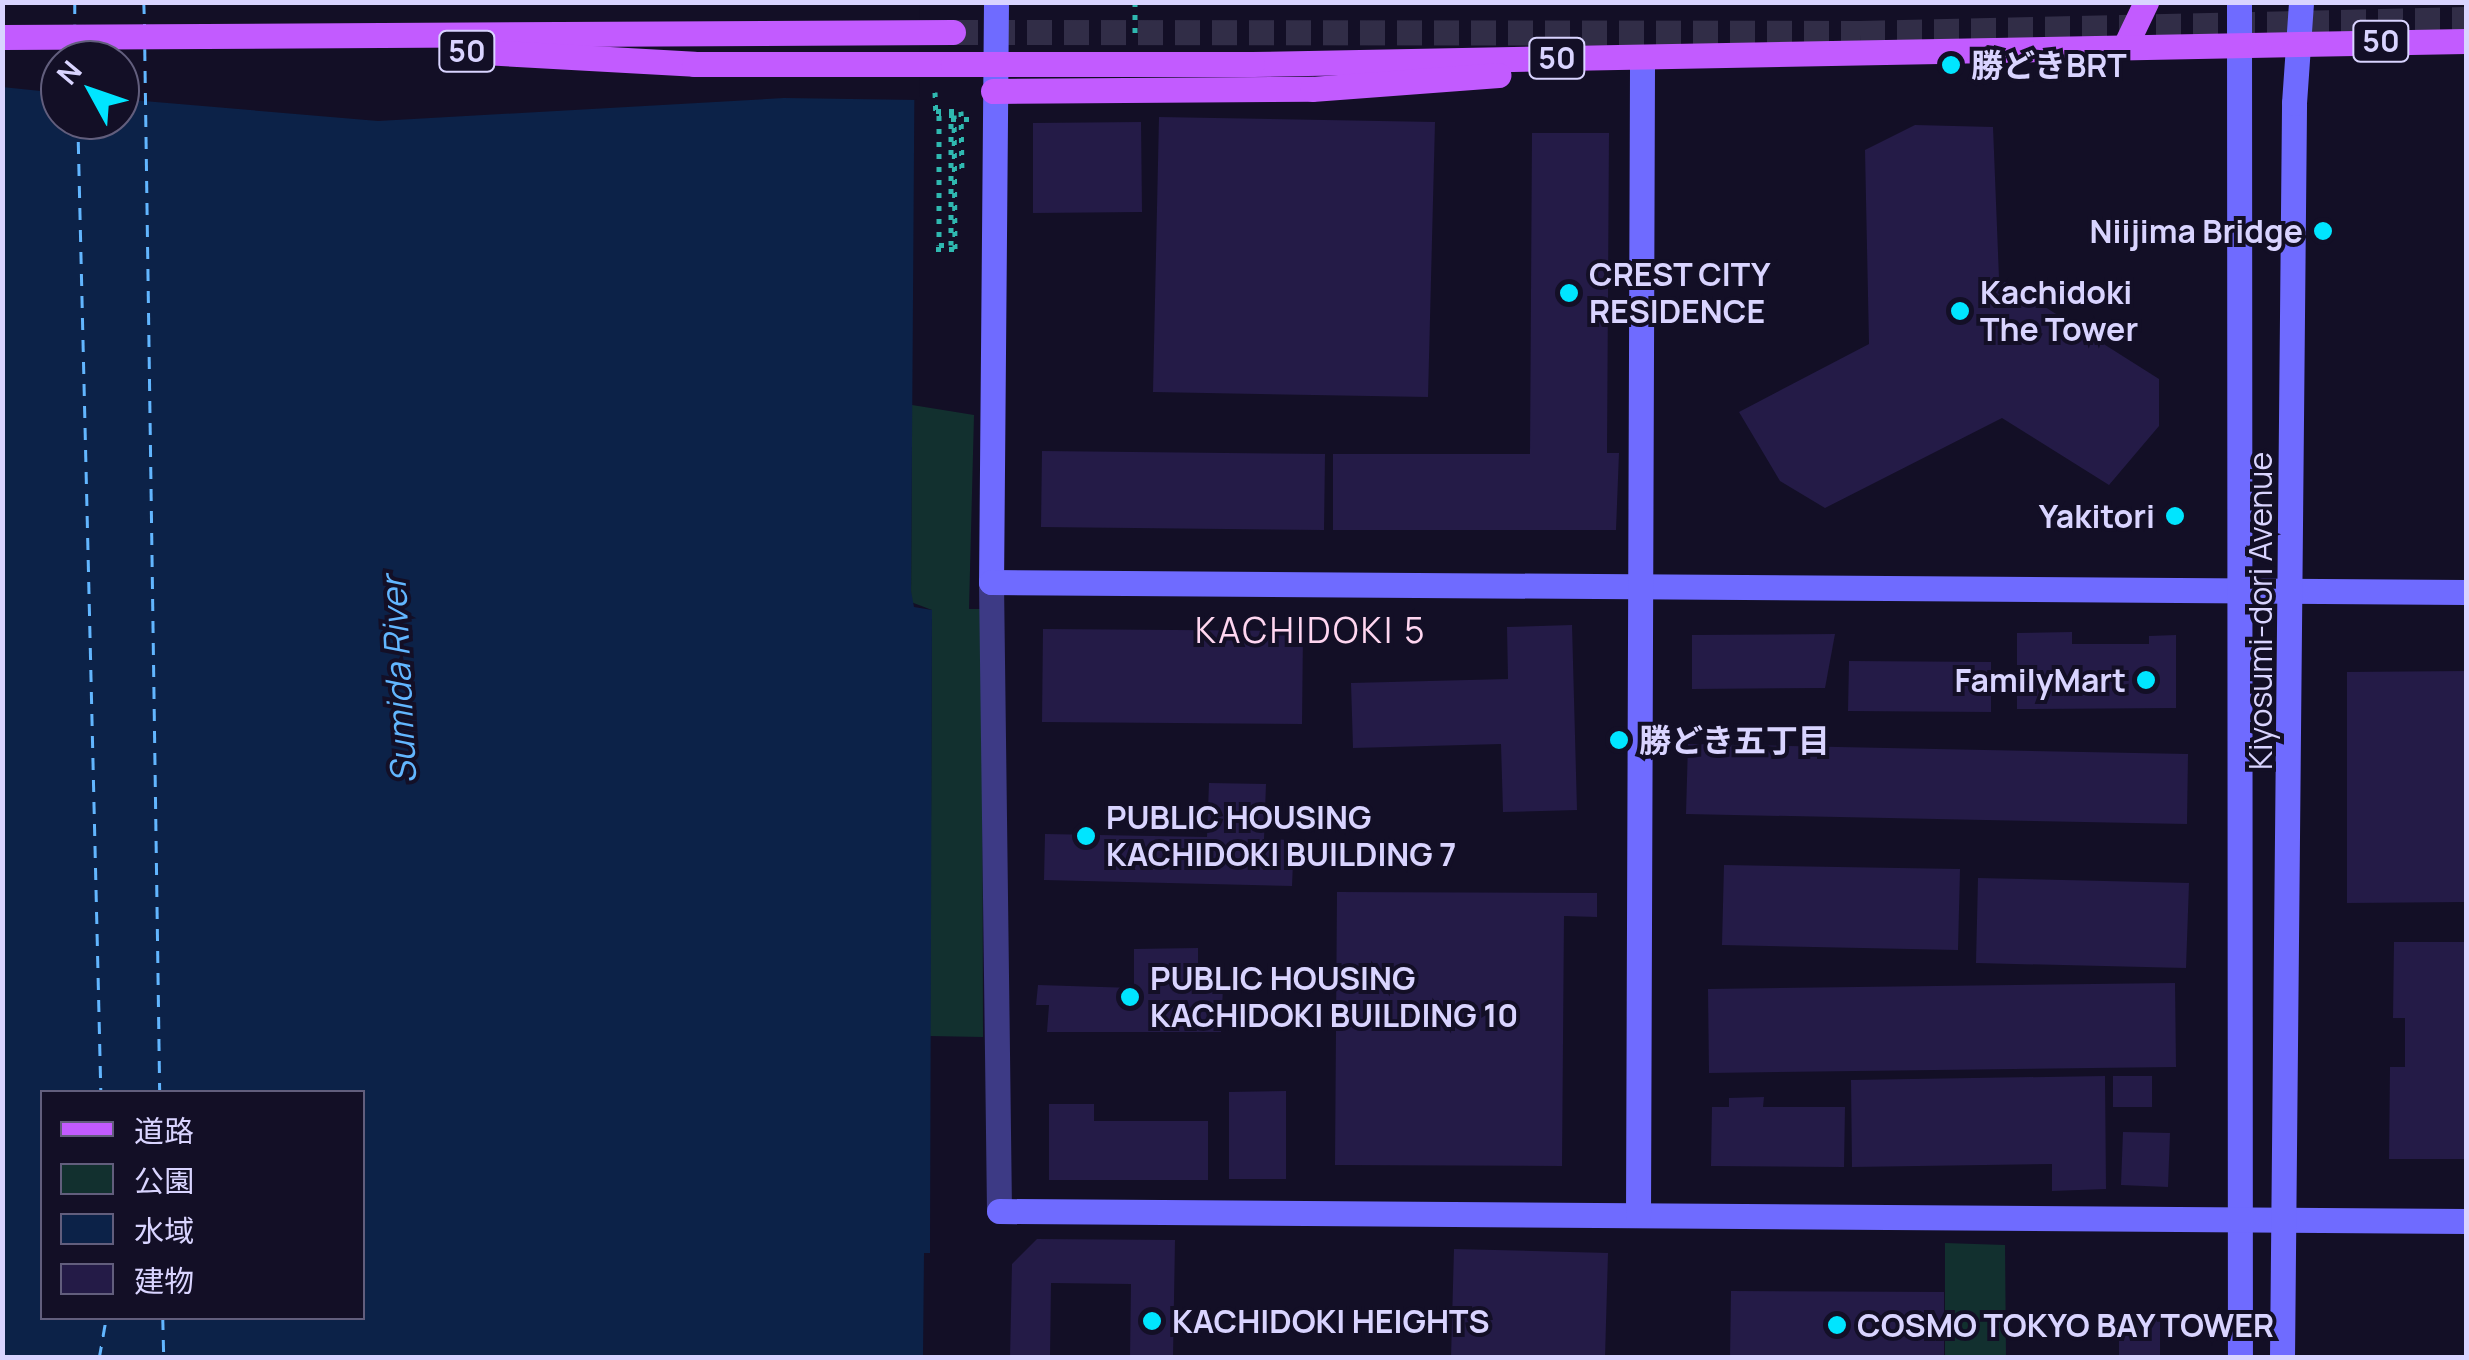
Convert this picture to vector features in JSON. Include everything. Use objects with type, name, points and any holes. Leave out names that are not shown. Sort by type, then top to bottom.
[{"type":"main road","points":[[2126,44],[2146,2]]},
{"type":"main road","name":"50","points":[[2,37],[953,32]]},
{"type":"main road","name":"50","points":[[240,38],[694,64],[1252,64],[2244,40],[2466,41]]},
{"type":"main road","points":[[993,91],[1312,89],[1642,68],[1762,68],[1861,52]]},
{"type":"street","points":[[996,2],[990,582],[999,1211],[2466,1221]]},
{"type":"street","name":"Kiyosumi-dori Avenue","points":[[2240,2],[2244,40],[2235,592],[2236,1220],[2240,1358]]},
{"type":"street","name":"Kiyosumi-dori Avenue","points":[[2282,1358],[2287,1220],[2296,40],[2301,2]]},
{"type":"street","points":[[1638,1215],[1642,68]]},
{"type":"street","points":[[990,582],[2466,592]]},
{"type":"path","points":[[936,90],[936,249],[955,248],[954,115],[938,115],[939,245],[951,245],[951,120],[972,119]]},
{"type":"path","points":[[936,111],[961,111],[962,172]]},
{"type":"green space","points":[[912,405],[974,415],[969,609],[982,609],[983,1037],[930,1036],[932,610],[911,602]]},
{"type":"green space","points":[[1945,1243],[2005,1245],[2006,1357],[1945,1357]]},
{"type":"water","name":"Sumida River","points":[[3,3],[915,3],[911,591],[914,607],[932,610],[930,1253],[924,1253],[923,1357],[3,1358]]},
{"type":"pier","points":[[920,2],[919,100],[784,98],[378,121],[140,101],[140,40],[40,40],[40,91],[2,87],[3,3]]},
{"type":"building","points":[[1159,117],[1435,122],[1428,397],[1153,392]]},
{"type":"building","points":[[1141,122],[1142,212],[1033,213],[1033,123]]},
{"type":"building","name":"Kachidoki The Tower","points":[[1915,125],[1993,127],[1999,278],[2159,379],[2159,426],[2109,485],[2002,418],[1825,508],[1780,481],[1739,412],[1869,344],[1865,150]]},
{"type":"building","name":"CREST CITY RESIDENCE","points":[[1532,133],[1609,133],[1607,453],[1619,453],[1616,530],[1333,530],[1333,454],[1530,454]]},
{"type":"building","points":[[1042,451],[1325,454],[1324,530],[1041,527]]},
{"type":"building","points":[[1572,625],[1577,810],[1503,812],[1501,744],[1353,748],[1351,683],[1508,679],[1507,627]]},
{"type":"building","points":[[1043,629],[1303,631],[1302,724],[1042,722]]},
{"type":"building","points":[[2072,632],[2072,644],[2149,644],[2149,636],[2176,635],[2176,708],[2017,709],[2017,633]]},
{"type":"building","points":[[1835,634],[1825,688],[1692,689],[1692,635]]},
{"type":"building","points":[[1849,661],[1991,662],[1991,712],[1848,711]]},
{"type":"building","points":[[2466,671],[2466,902],[2347,903],[2347,672]]},
{"type":"building","points":[[1688,744],[2188,754],[2187,824],[1686,814]]},
{"type":"building","name":"PUBLIC HOUSING KACHIDOKI BUILDING 7","points":[[1209,783],[1266,784],[1264,839],[1294,840],[1292,886],[1044,880],[1045,834],[1207,837]]},
{"type":"building","points":[[1724,865],[1960,869],[1958,950],[1722,945]]},
{"type":"building","points":[[1978,878],[2189,883],[2186,968],[1976,963]]},
{"type":"building","points":[[1337,892],[1597,893],[1597,917],[1564,916],[1562,1166],[1335,1165]]},
{"type":"building","points":[[2394,942],[2466,942],[2466,1159],[2389,1159],[2390,1067],[2405,1067],[2405,1018],[2393,1018]]},
{"type":"building","name":"PUBLIC HOUSING KACHIDOKI BUILDING 10","points":[[1198,948],[1198,986],[1223,987],[1221,1032],[1047,1032],[1049,1005],[1036,1005],[1038,985],[1134,988],[1134,949]]},
{"type":"building","points":[[2175,983],[2176,1067],[1709,1073],[1708,989]]},
{"type":"building","points":[[2105,1076],[2106,1189],[2052,1191],[2052,1164],[1852,1167],[1851,1080]]},
{"type":"building","points":[[2113,1076],[2152,1076],[2152,1107],[2113,1107]]},
{"type":"building","points":[[1286,1091],[1286,1179],[1229,1179],[1229,1092]]},
{"type":"building","points":[[1764,1097],[1763,1107],[1845,1107],[1844,1167],[1711,1166],[1712,1107],[1729,1107],[1729,1098]]},
{"type":"building","points":[[1049,1104],[1094,1104],[1094,1121],[1208,1121],[1208,1180],[1049,1180]]},
{"type":"building","points":[[2123,1132],[2170,1133],[2168,1187],[2121,1185]]},
{"type":"building","name":"KACHIDOKI HEIGHTS","points":[[1037,1239],[1175,1240],[1173,1358],[1130,1358],[1131,1284],[1051,1283],[1050,1358],[1010,1358],[1012,1264]]},
{"type":"building","points":[[1454,1249],[1608,1253],[1605,1358],[1451,1358]]},
{"type":"building","name":"COSMO TOKYO BAY TOWER","points":[[1731,1291],[1944,1292],[1944,1358],[1730,1358]]},
{"type":"building","points":[[2119,1319],[2160,1319],[2160,1358],[2119,1358]]},
{"type":"ferry route","points":[[75,2],[75,24]]},
{"type":"ferry route","points":[[144,2],[145,26]]},
{"type":"ferry route","points":[[145,49],[160,1090]]},
{"type":"ferry route","points":[[78,140],[101,1090]]},
{"type":"ferry route","points":[[99,1358],[106,1320]]},
{"type":"ferry route","points":[[163,1320],[164,1358]]},
{"type":"tunnel","points":[[953,32],[1860,33],[2466,19]]},
{"type":"place","name":"勝どきBRT","points":[[1951,65]]},
{"type":"place","name":"Niijima Bridge","points":[[2323,231]]},
{"type":"place","name":"CREST CITY RESIDENCE","points":[[1569,293]]},
{"type":"place","name":"Kachidoki The Tower","points":[[1960,311]]},
{"type":"place","name":"Yakitori","points":[[2175,516]]},
{"type":"place","name":"FamilyMart","points":[[2146,680]]},
{"type":"place","name":"勝どき五丁目","points":[[1619,740]]},
{"type":"place","name":"PUBLIC HOUSING KACHIDOKI BUILDING 7","points":[[1086,836]]},
{"type":"place","name":"PUBLIC HOUSING KACHIDOKI BUILDING 10","points":[[1130,997]]},
{"type":"place","name":"KACHIDOKI HEIGHTS","points":[[1152,1321]]},
{"type":"place","name":"COSMO TOKYO BAY TOWER","points":[[1837,1325]]},
{"type":"district","name":"KACHIDOKI 5","points":[[1311,630]]}]
